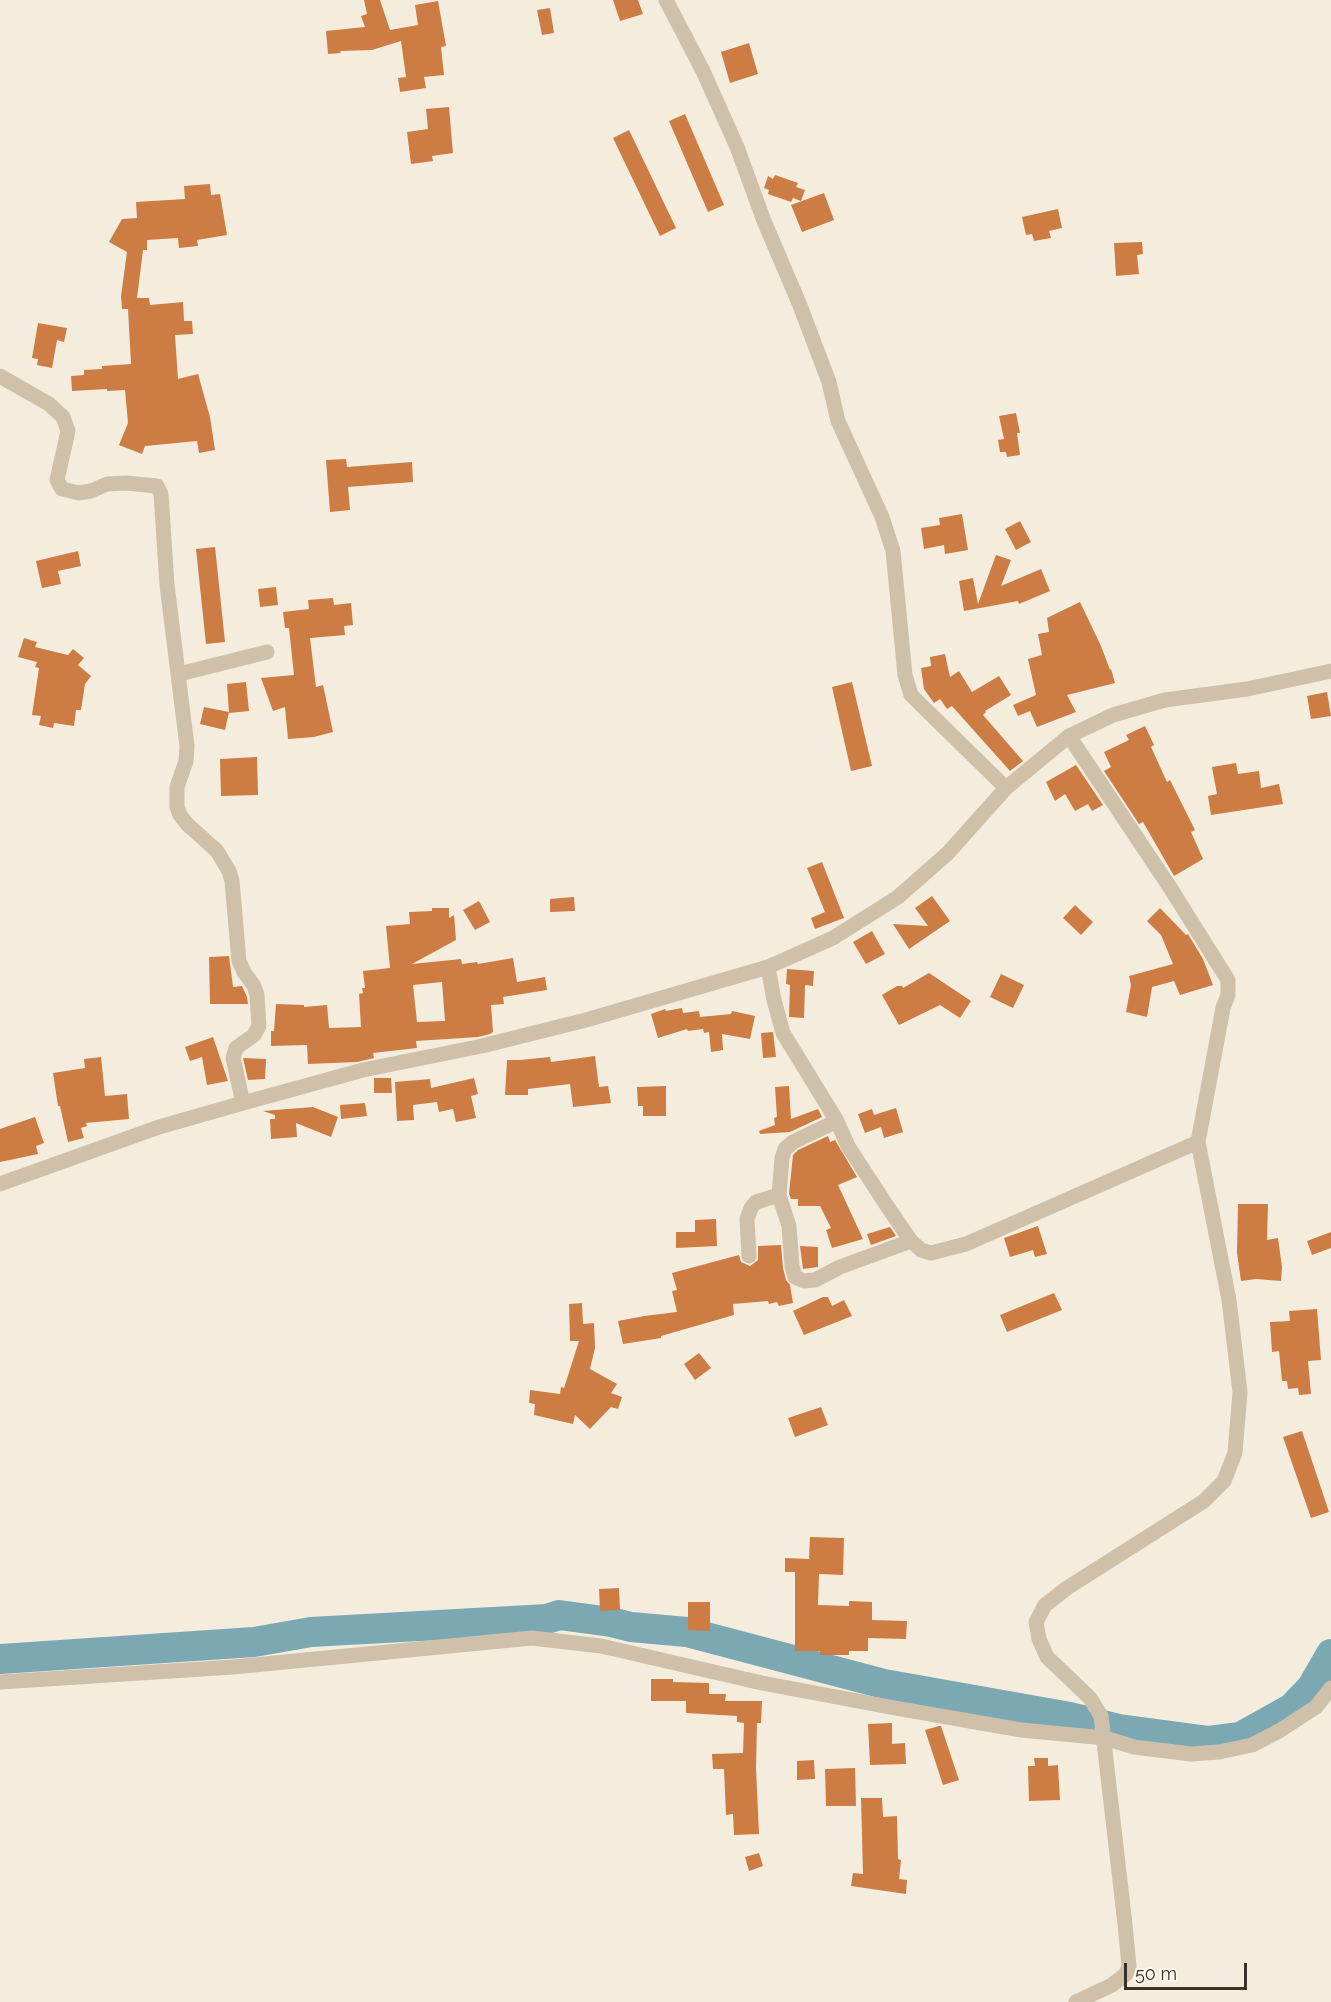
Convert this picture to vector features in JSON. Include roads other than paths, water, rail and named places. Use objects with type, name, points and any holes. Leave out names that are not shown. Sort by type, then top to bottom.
[{"type":"street","points":[[666,0],[704,71],[737,147],[764,221],[829,382],[838,421],[882,517],[893,551],[905,675],[911,695],[1006,788]]},
{"type":"street","points":[[0,376],[49,404],[63,417],[68,431],[57,480],[62,489],[80,493],[106,484],[126,483],[152,485],[160,489],[167,585],[180,674],[187,753],[177,787],[177,807],[187,824],[218,851],[229,871],[232,881],[239,961],[257,995],[259,1026],[254,1035],[236,1048],[233,1058],[243,1102]]},
{"type":"street","points":[[180,674],[267,652]]},
{"type":"street","points":[[0,1184],[159,1127],[243,1102],[363,1070],[482,1046],[586,1020],[768,967],[833,938],[898,897],[948,852],[1006,788],[1069,736],[1113,715],[1165,700],[1247,689],[1331,671]]},
{"type":"street","points":[[1069,736],[1159,870],[1228,980],[1228,995],[1223,1008],[1198,1142],[1235,1344],[1240,1392],[1235,1453],[1224,1481],[1204,1502],[1067,1588],[1045,1605],[1036,1622],[1039,1640],[1047,1657],[1090,1698],[1103,1728],[1129,1966],[1126,1974],[1112,1985],[1076,2002]]},
{"type":"street","points":[[768,967],[783,1033],[837,1121],[848,1146],[911,1241],[921,1250],[931,1253],[966,1244],[1198,1142]]},
{"type":"street","points":[[837,1121],[793,1142],[785,1149],[779,1170],[778,1194],[789,1226],[795,1277],[804,1281],[815,1280],[840,1267],[911,1241]]},
{"type":"street","points":[[749,1256],[747,1219],[751,1208],[756,1202],[778,1194]]},
{"type":"street","points":[[0,1682],[233,1667],[532,1638],[601,1646],[762,1683],[1021,1730],[1103,1728],[1134,1747],[1191,1754],[1219,1752],[1252,1744],[1279,1731],[1316,1707],[1331,1688]]},
{"type":"waterway","points":[[0,1659],[254,1642],[311,1632],[547,1619],[559,1615],[631,1627],[687,1632],[884,1684],[1070,1717],[1119,1729],[1209,1741],[1240,1737],[1292,1708],[1312,1687],[1331,1654]]}]
